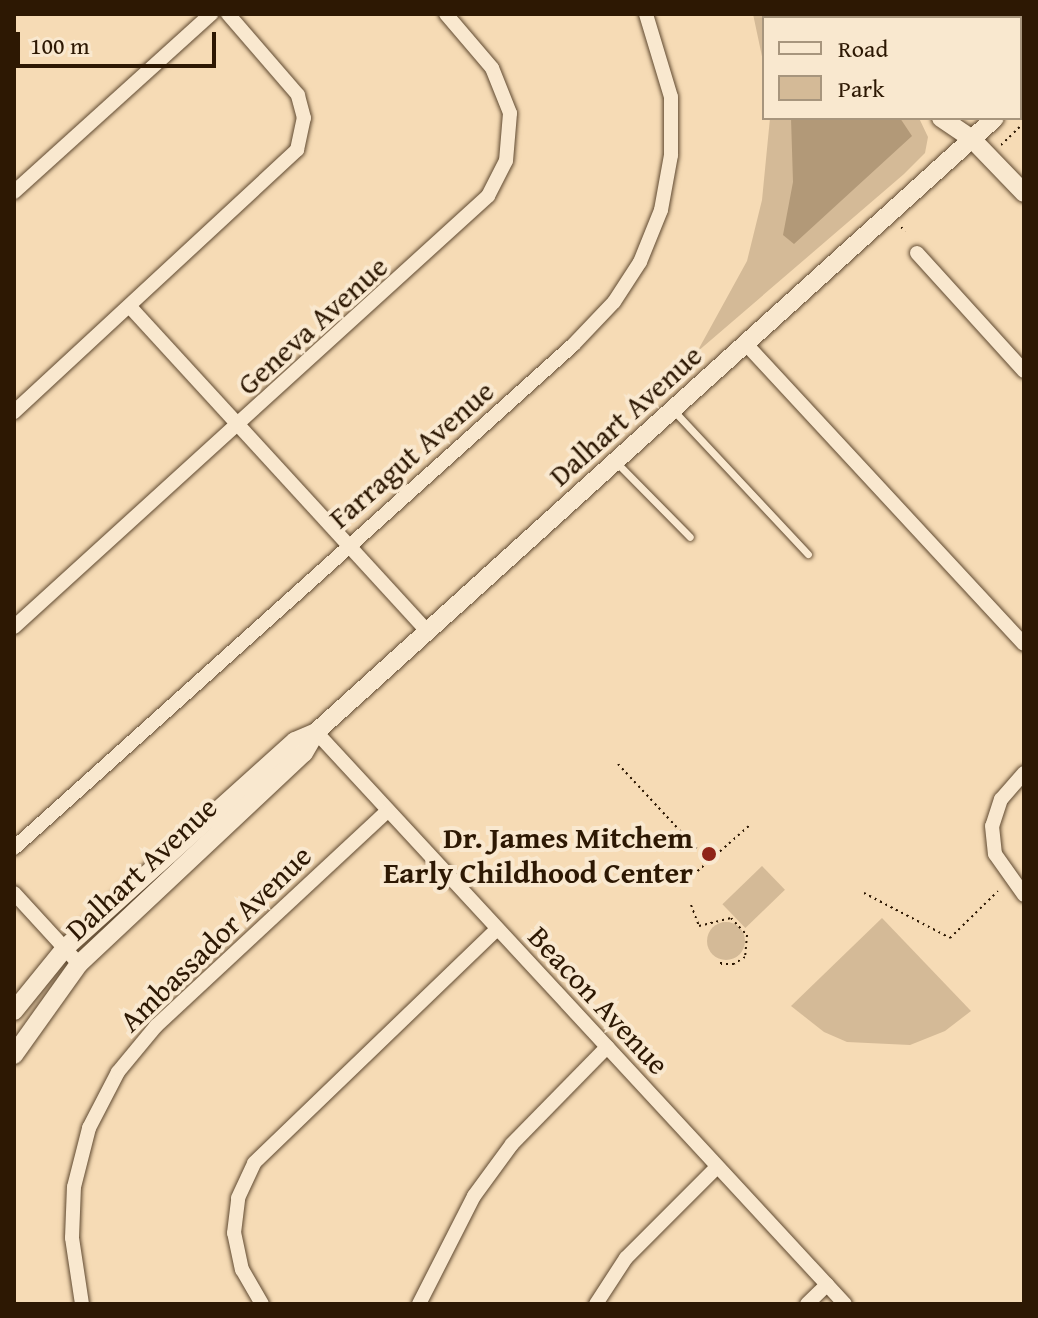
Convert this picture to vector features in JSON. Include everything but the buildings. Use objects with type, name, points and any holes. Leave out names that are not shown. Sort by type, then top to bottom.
[{"type":"main road","points":[[944,120],[972,139],[1024,193]]},
{"type":"main road","points":[[963,120],[972,139]]},
{"type":"main road","name":"Dalhart Avenue","points":[[14,1055],[79,964],[304,753],[316,732],[993,120]]},
{"type":"main road","name":"Dalhart Avenue","points":[[14,1011],[65,948],[295,741],[316,732]]},
{"type":"street","points":[[14,192],[211,14]]},
{"type":"street","points":[[14,412],[282,168],[301,141],[304,118],[298,95],[228,14]]},
{"type":"street","name":"Geneva Avenue","points":[[14,627],[469,217],[502,172],[510,144],[506,98],[492,68],[446,14]]},
{"type":"street","name":"Farragut Avenue","points":[[14,848],[347,545],[573,345],[614,302],[640,262],[661,210],[671,155],[671,97],[646,14]]},
{"type":"street","points":[[917,253],[1024,371]]},
{"type":"street","points":[[131,308],[427,631]]},
{"type":"street","points":[[745,343],[1024,644]]},
{"type":"street","name":"Beacon Avenue","points":[[316,732],[845,1304]]},
{"type":"street","points":[[1024,773],[1001,799],[992,826],[995,854],[1024,895]]},
{"type":"street","name":"Ambassador Avenue","points":[[82,1304],[72,1238],[74,1187],[89,1128],[118,1072],[156,1026],[387,811]]},
{"type":"street","points":[[14,893],[79,964]]},
{"type":"street","points":[[262,1304],[242,1270],[234,1233],[238,1198],[254,1163],[497,929]]},
{"type":"street","points":[[419,1304],[447,1242],[497,1165],[607,1047]]},
{"type":"street","points":[[596,1304],[626,1258],[717,1167]]},
{"type":"street","points":[[807,1304],[827,1285]]},
{"type":"lane","points":[[673,409],[808,554]]},
{"type":"lane","points":[[615,462],[690,537]]},
{"type":"path","points":[[901,227],[905,231]]},
{"type":"path","points":[[618,764],[708,861]]},
{"type":"path","points":[[693,875],[751,824]]},
{"type":"path","points":[[864,893],[950,938],[998,891]]},
{"type":"path","points":[[691,905],[699,926],[731,918],[747,935],[749,951],[740,962],[727,965],[721,959]]},
{"type":"green space","points":[[753,14],[824,16],[762,16],[762,57]]},
{"type":"green space","points":[[770,120],[920,120],[928,137],[925,153],[904,174],[697,352],[747,261],[762,200]]},
{"type":"green space","points":[[762,866],[785,890],[745,928],[722,904]]},
{"type":"green space","points":[[882,918],[971,1011],[945,1031],[910,1045],[847,1042],[824,1032],[791,1006]]},
{"type":"green space","points":[[726,922],[740,927],[745,941],[740,955],[726,960],[712,955],[707,941],[712,927]]},
{"type":"shaded area","points":[[791,120],[901,120],[912,136],[794,244],[783,235],[793,182]]},
{"type":"place","name":"Dr. James Mitchem Early Childhood Center","points":[[709,854]]}]
